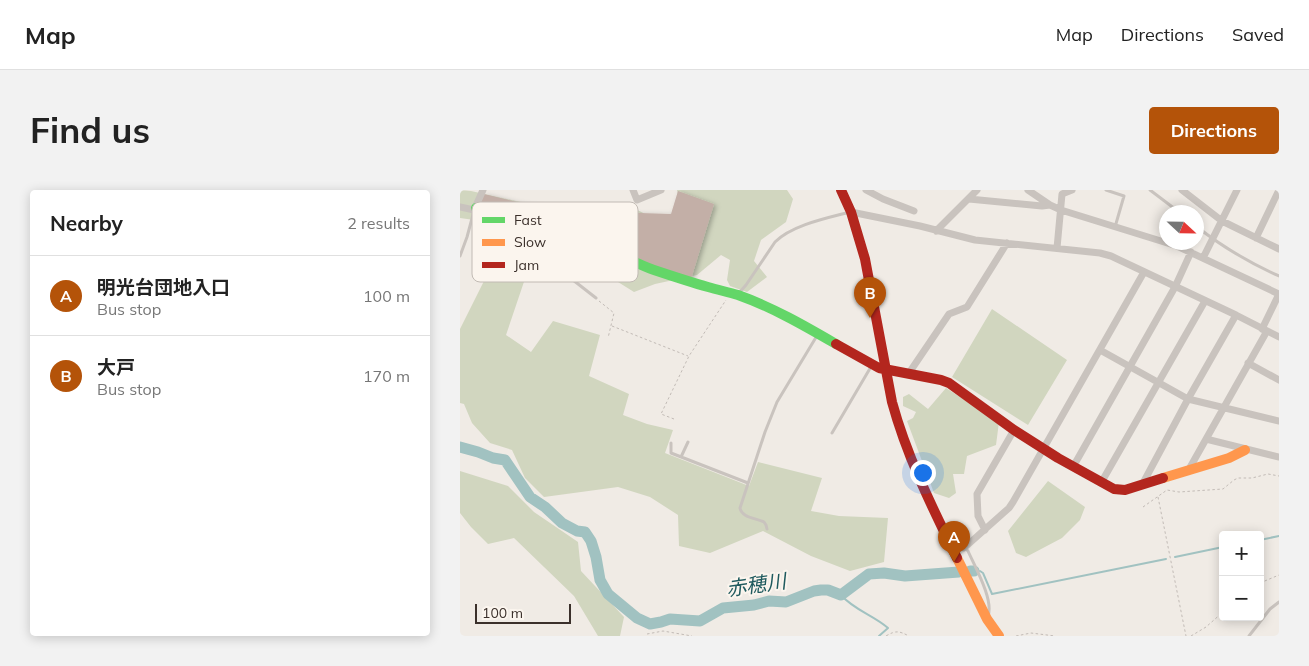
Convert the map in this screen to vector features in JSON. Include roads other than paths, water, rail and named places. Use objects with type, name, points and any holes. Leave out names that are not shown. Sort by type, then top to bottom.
[{"type":"street","points":[[478,202],[483,190]]},
{"type":"street","points":[[633,190],[637,200],[661,190]]},
{"type":"street","points":[[841,190],[851,212],[865,260],[897,425],[926,494],[986,619],[999,636]]},
{"type":"street","points":[[866,190],[914,211]]},
{"type":"street","points":[[936,231],[977,190]]},
{"type":"street","points":[[1028,190],[1061,210],[1177,246],[1279,294],[1248,364],[1188,471]]},
{"type":"street","points":[[1056,248],[1061,210],[1060,192],[1072,190]]},
{"type":"street","points":[[1182,190],[1222,221],[1279,249]]},
{"type":"street","points":[[1192,198],[1196,190]]},
{"type":"street","points":[[1203,258],[1237,190]]},
{"type":"street","points":[[1256,238],[1279,190]]},
{"type":"street","points":[[968,199],[1042,206],[1050,205]]},
{"type":"street","points":[[851,212],[975,240],[1100,252],[1279,337]]},
{"type":"street","points":[[909,374],[949,314],[967,308],[1007,243]]},
{"type":"street","points":[[1073,467],[1175,286],[1191,252]]},
{"type":"street","points":[[638,264],[733,294],[770,309],[872,365],[885,370],[942,380],[949,383],[1014,430],[1073,467],[1114,489],[1125,490],[1142,485],[1229,458],[1245,450]]},
{"type":"street","points":[[950,542],[964,548],[1013,502],[1144,272]]},
{"type":"street","points":[[1101,483],[1205,301]]},
{"type":"street","points":[[1142,485],[1236,315]]},
{"type":"street","points":[[1100,350],[1188,399],[1278,419]]},
{"type":"street","points":[[1248,364],[1279,380]]},
{"type":"street","points":[[985,530],[978,516],[977,494],[1014,430]]},
{"type":"street","points":[[1206,439],[1279,457]]},
{"type":"lane","points":[[1106,190],[1124,196],[1115,226]]},
{"type":"lane","points":[[1150,190],[1170,205]]},
{"type":"lane","points":[[733,294],[746,285],[779,237],[815,222],[851,212]]},
{"type":"lane","points":[[460,256],[472,220]]},
{"type":"lane","points":[[1204,232],[1279,276]]},
{"type":"lane","points":[[576,282],[596,298]]},
{"type":"lane","points":[[767,530],[764,522],[743,514],[740,508],[777,402],[818,334]]},
{"type":"lane","points":[[832,433],[872,365]]},
{"type":"lane","points":[[681,456],[688,442]]},
{"type":"lane","points":[[672,443],[671,452],[748,484]]},
{"type":"lane","points":[[964,548],[968,551],[987,593],[990,611],[986,619]]},
{"type":"lane","points":[[1249,636],[1270,609],[1279,602]]},
{"type":"waterway","name":"赤穂川","points":[[460,447],[505,460],[530,497],[545,507],[562,523],[577,531],[585,532],[591,541],[600,580],[608,594],[637,618],[650,624],[670,619],[700,621],[723,608],[754,605],[769,601],[786,602],[814,591],[828,590],[841,595],[869,574],[884,573],[905,576],[959,572]]},
{"type":"waterway","name":"赤穂川","points":[[1264,539],[1279,536]]},
{"type":"waterway","name":"赤穂川","points":[[1175,557],[1219,548]]},
{"type":"waterway","name":"赤穂川","points":[[980,571],[983,573],[992,594],[1166,559]]},
{"type":"waterway","points":[[841,595],[852,605],[888,628],[879,636]]},
{"type":"place","name":"大戸","points":[[870,318]]},
{"type":"place","name":"明光台団地入口","points":[[954,562]]}]
